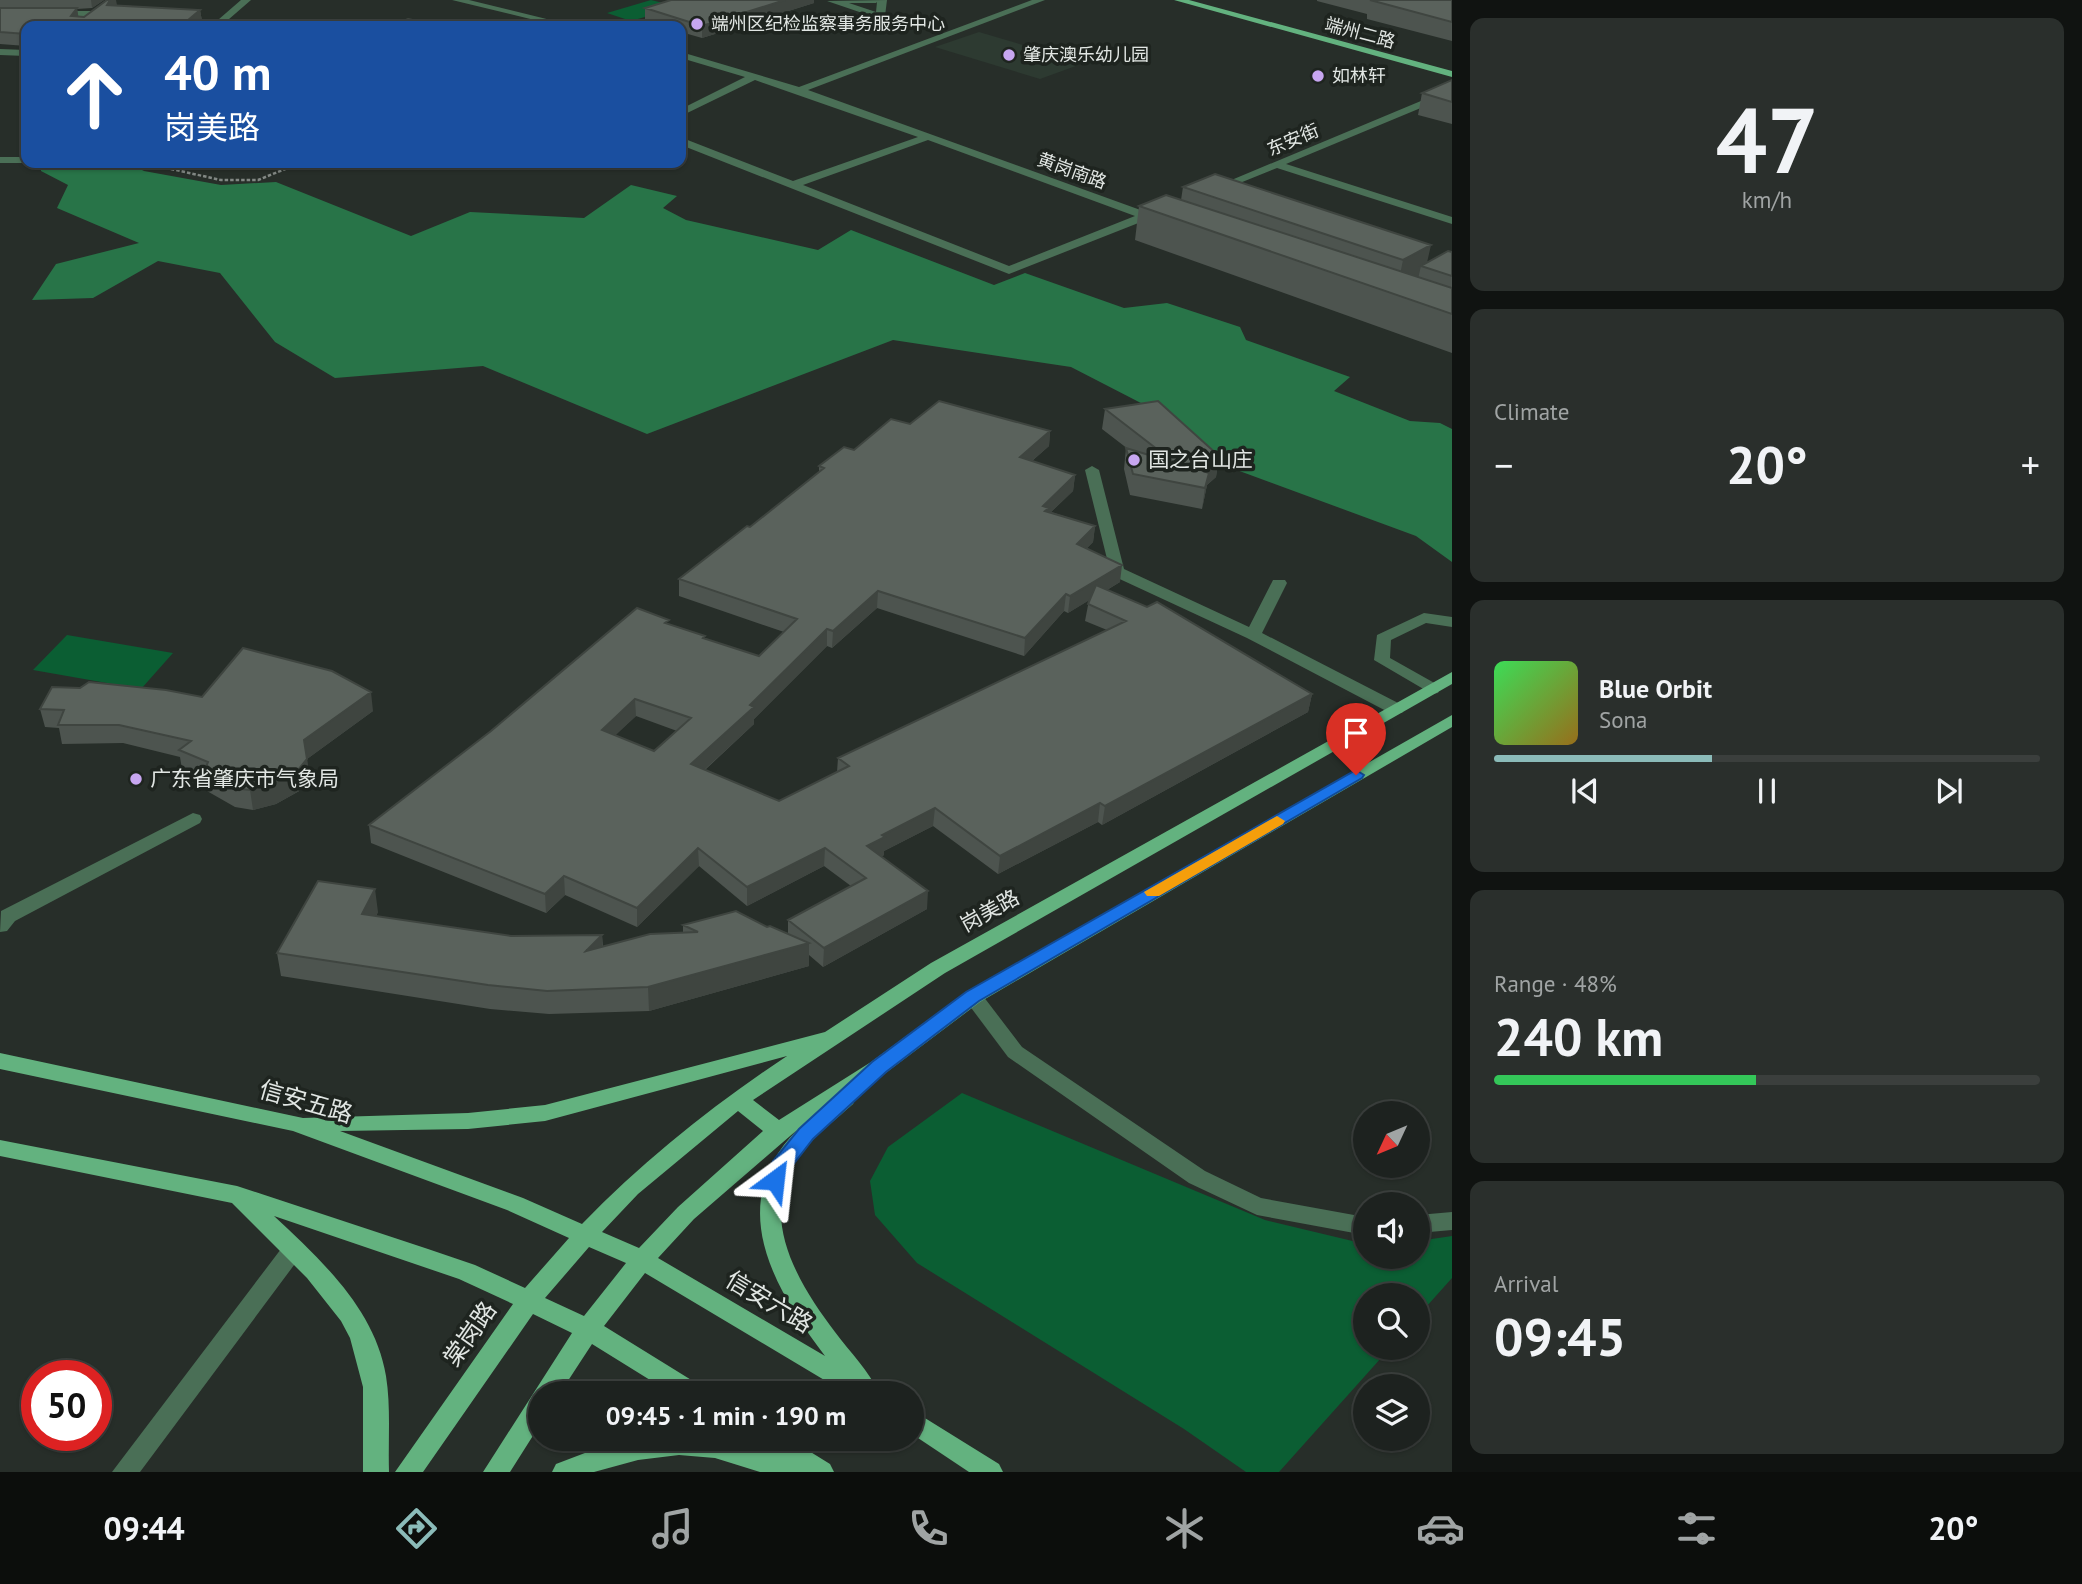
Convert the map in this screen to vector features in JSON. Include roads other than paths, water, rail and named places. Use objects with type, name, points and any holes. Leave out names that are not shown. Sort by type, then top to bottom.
[{"type":"main road","name":"端州二路","points":[[1179,0],[1452,74]]},
{"type":"main road","name":"端州二路","points":[[1214,0],[1452,64]]},
{"type":"main road","name":"岗美路","points":[[586,1234],[649,1171],[738,1099],[841,1035],[938,968],[1452,677]]},
{"type":"main road","points":[[554,1381],[588,1329],[642,1260],[686,1213],[778,1131],[879,1067],[973,997],[1452,720]]},
{"type":"main road","points":[[296,1124],[442,1122],[545,1113],[841,1035]]},
{"type":"main road","name":"信安五路","points":[[0,1061],[296,1124],[515,1204],[642,1260]]},
{"type":"main road","points":[[858,1381],[794,1293],[777,1254],[771,1231],[771,1194],[780,1167],[806,1134],[879,1067]]},
{"type":"main road","points":[[738,1099],[778,1131]]},
{"type":"main road","points":[[0,1148],[237,1195],[420,1255],[529,1300],[588,1329],[672,1381]]},
{"type":"main road","points":[[237,1195],[355,1320],[370,1359],[375,1389],[376,1472]]},
{"type":"main road","name":"棠岗路","points":[[408,1472],[529,1300],[586,1234]]},
{"type":"main road","name":"信安六路","points":[[642,1260],[847,1381]]},
{"type":"main road","points":[[496,1472],[528,1422]]},
{"type":"main road","points":[[924,1430],[990,1472]]},
{"type":"main road","points":[[565,1472],[622,1453],[667,1446],[712,1446],[793,1472]]},
{"type":"main road","points":[[787,1451],[821,1472]]},
{"type":"street","points":[[222,21],[246,0]]},
{"type":"street","points":[[457,0],[548,21]]},
{"type":"street","points":[[876,0],[832,1],[880,16],[882,0]]},
{"type":"street","points":[[799,90],[1040,0]]},
{"type":"street","points":[[87,21],[105,7]]},
{"type":"street","points":[[41,14],[96,14]]},
{"type":"street","points":[[0,52],[21,54]]},
{"type":"street","name":"黄岗南路","points":[[686,56],[799,90],[1170,224]]},
{"type":"street","points":[[686,110],[755,76]]},
{"type":"street","name":"东安街","points":[[1206,193],[1452,91]]},
{"type":"street","points":[[792,185],[928,137]]},
{"type":"street","points":[[686,143],[1009,270],[1169,206]]},
{"type":"street","points":[[0,160],[21,160]]},
{"type":"street","points":[[1279,165],[1452,221]]},
{"type":"street","points":[[1092,470],[1116,572],[1253,635],[1396,709]]},
{"type":"street","points":[[1253,635],[1279,583]]},
{"type":"street","points":[[1432,689],[1382,660],[1383,638],[1424,618],[1452,622]]},
{"type":"street","points":[[0,926],[8,916],[192,819]]},
{"type":"street","points":[[973,997],[1015,1052],[1198,1177],[1257,1206],[1353,1224]]},
{"type":"street","points":[[1430,1223],[1452,1221]]},
{"type":"street","points":[[125,1472],[292,1251]]},
{"type":"place","name":"端州区纪检监察事务服务中心","points":[[697,24]]},
{"type":"place","name":"肇庆澳乐幼儿园","points":[[1009,55]]},
{"type":"place","name":"如林轩","points":[[1318,76]]},
{"type":"place","name":"国之台山庄","points":[[1134,460]]},
{"type":"place","name":"广东省肇庆市气象局","points":[[136,779]]}]
